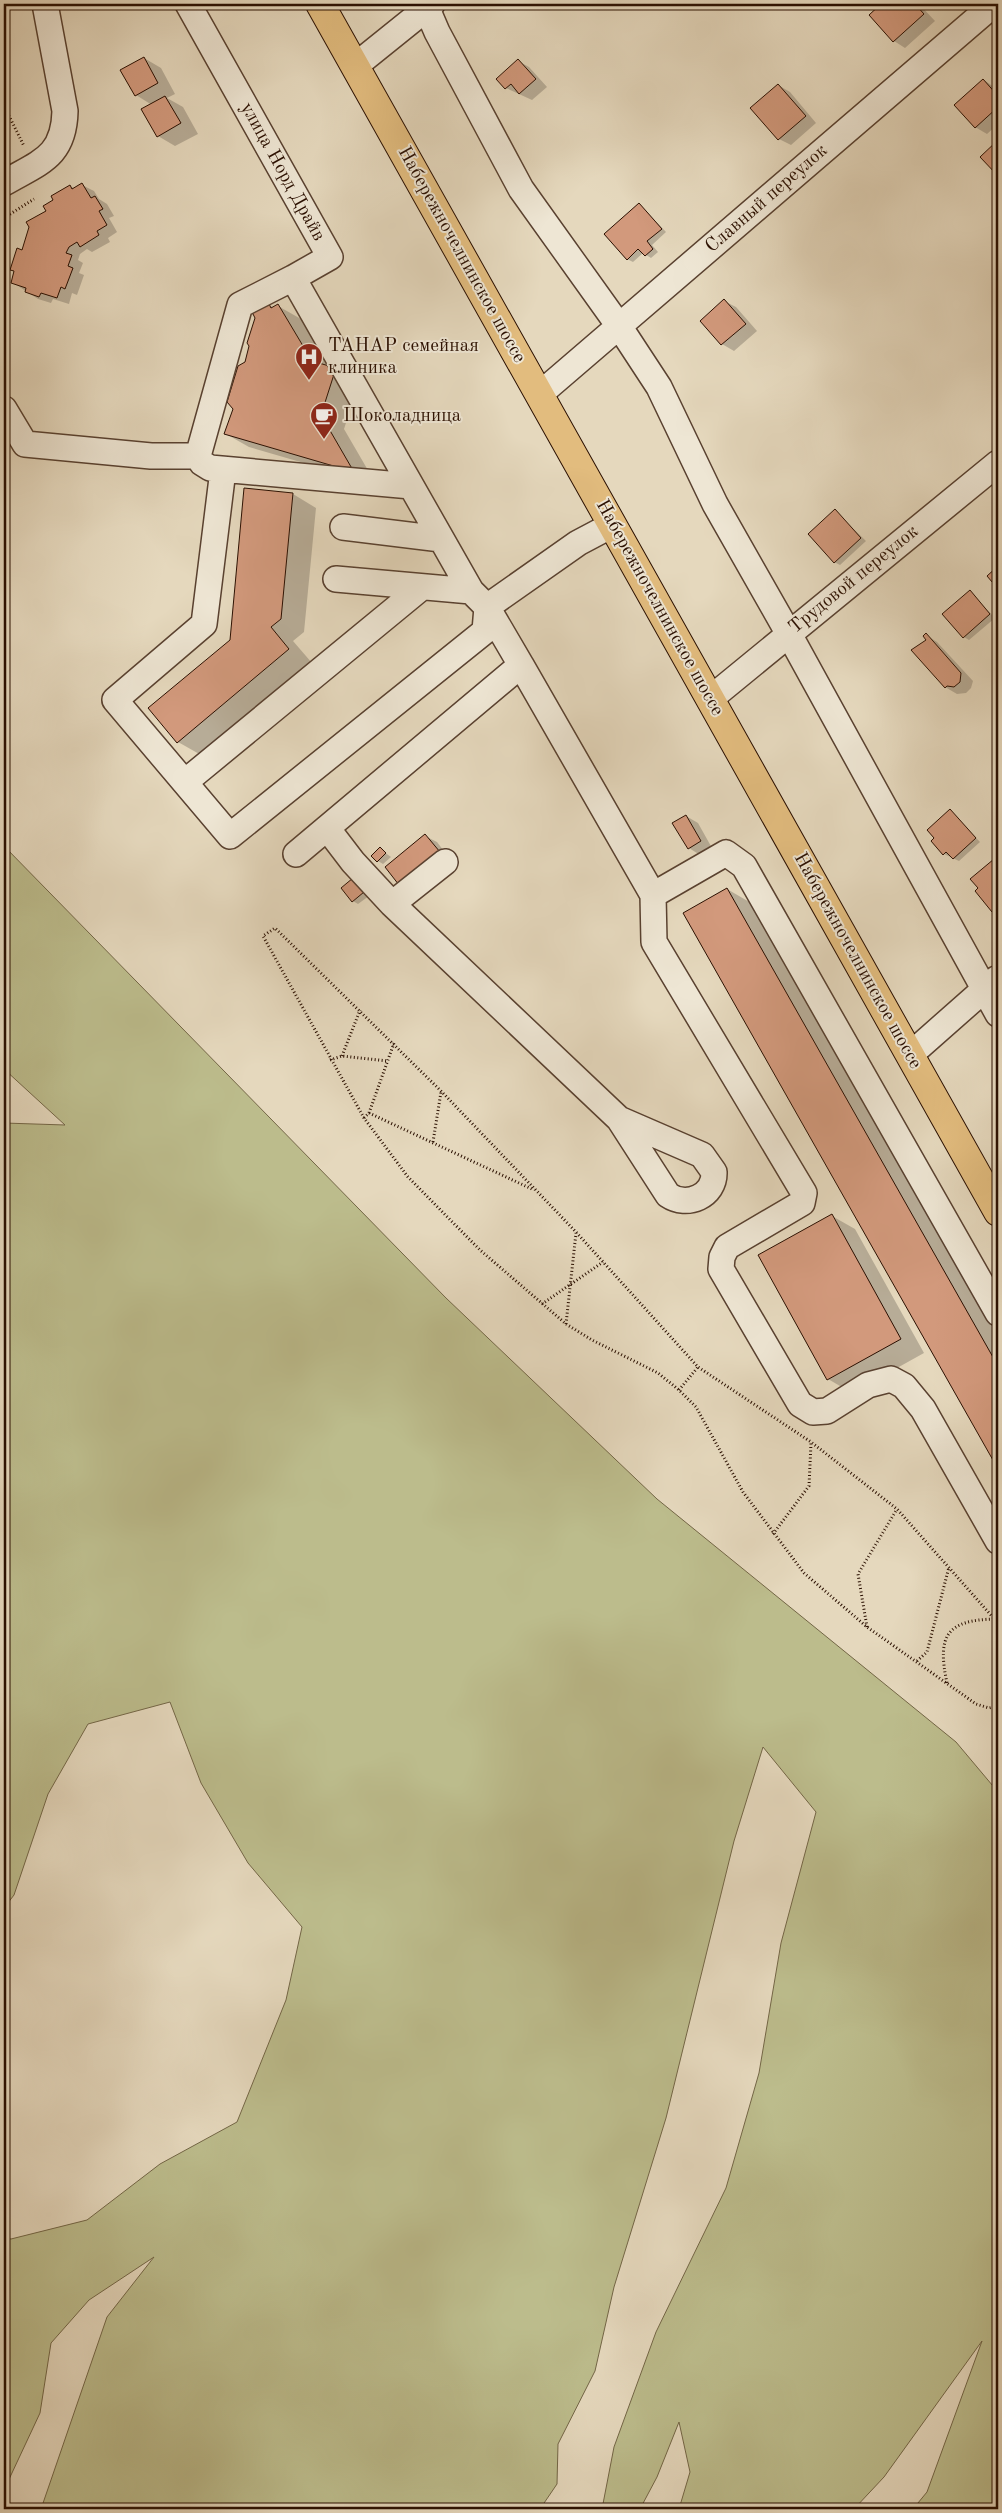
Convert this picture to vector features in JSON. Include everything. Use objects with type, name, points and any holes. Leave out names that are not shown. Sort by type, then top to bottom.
[{"type":"main road","name":"Набережночелнинское шоссе","points":[[320,4],[998,1212]]},
{"type":"street","points":[[4,183],[54,151],[62,139],[65,126],[65,111],[45,4]]},
{"type":"street","name":"улица Норд Драйв","points":[[188,4],[330,257],[293,278]]},
{"type":"street","points":[[355,66],[428,5],[437,32],[520,189],[620,326],[659,388],[715,504],[992,983],[998,1014]]},
{"type":"street","name":"Славный переулок","points":[[540,394],[991,10]]},
{"type":"street","points":[[411,486],[223,470],[210,468],[202,464],[198,456],[240,305],[293,278],[411,486],[441,539],[521,665],[653,895],[654,942],[804,1193],[802,1203],[727,1247],[722,1257],[721,1269],[800,1404],[813,1412],[827,1411],[868,1385],[891,1379],[904,1386],[923,1409],[998,1541]]},
{"type":"street","points":[[4,409],[25,444],[151,456],[198,456]]},
{"type":"street","name":"Трудовой переулок","points":[[710,699],[998,462]]},
{"type":"street","points":[[223,470],[204,624],[115,700],[230,836],[485,631],[479,599]]},
{"type":"street","points":[[336,579],[422,587],[479,599],[612,525]]},
{"type":"street","points":[[343,527],[441,539]]},
{"type":"street","points":[[184,782],[422,587]]},
{"type":"street","points":[[296,854],[521,665]]},
{"type":"street","points":[[327,828],[353,862],[392,904],[619,1118]]},
{"type":"street","points":[[653,895],[726,853],[744,866],[998,1313]]},
{"type":"street","points":[[392,904],[445,862]]},
{"type":"street","points":[[910,1055],[992,983]]},
{"type":"path","points":[[4,106],[24,147]]},
{"type":"path","points":[[17,151],[31,143]]},
{"type":"path","points":[[4,218],[34,200]]},
{"type":"path","points":[[997,1621],[897,1510],[811,1442],[698,1366],[576,1232],[394,1043],[275,928],[264,936],[330,1060],[364,1118],[408,1177],[480,1250],[566,1324],[658,1373],[679,1390],[696,1407],[743,1492],[804,1573],[867,1627],[976,1704],[989,1708],[998,1706]]},
{"type":"path","points":[[342,1056],[360,1010]]},
{"type":"path","points":[[364,1118],[369,1113],[394,1043]]},
{"type":"path","points":[[330,1060],[342,1056],[388,1060]]},
{"type":"path","points":[[433,1142],[441,1091]]},
{"type":"path","points":[[369,1113],[536,1191]]},
{"type":"path","points":[[566,1324],[576,1232]]},
{"type":"path","points":[[542,1304],[603,1262]]},
{"type":"path","points":[[679,1390],[698,1366]]},
{"type":"path","points":[[774,1534],[809,1486],[811,1442]]},
{"type":"path","points":[[867,1627],[858,1574],[897,1510]]},
{"type":"path","points":[[917,1662],[927,1652],[949,1566]]},
{"type":"path","points":[[947,1683],[943,1652],[946,1639],[953,1629],[961,1622],[973,1620],[997,1621]]},
{"type":"green space","points":[[4,846],[446,1298],[657,1499],[956,1742],[998,1792],[998,2509],[913,2509],[927,2492],[982,2341],[884,2477],[854,2509],[679,2509],[690,2472],[679,2422],[657,2477],[640,2509],[602,2509],[614,2447],[656,2332],[726,2188],[759,2073],[781,1943],[816,1812],[763,1747],[734,1841],[666,2118],[614,2287],[595,2371],[558,2444],[557,2484],[540,2509],[41,2509],[107,2317],[154,2257],[89,2300],[51,2343],[40,2413],[4,2490],[4,2238],[11,2239],[87,2220],[160,2164],[237,2122],[286,2000],[302,1927],[248,1863],[201,1783],[170,1702],[88,1724],[48,1794],[14,1895],[4,1908],[4,1328],[7,1311],[4,1316],[4,1123],[65,1125],[4,1069]]},
{"type":"building","points":[[881,4],[915,4],[924,14],[893,42],[869,15]]},
{"type":"building","points":[[144,57],[158,83],[135,96],[120,70]]},
{"type":"building","points":[[518,59],[536,79],[519,94],[511,84],[505,89],[496,79]]},
{"type":"building","points":[[983,79],[998,96],[998,107],[975,128],[954,105]]},
{"type":"building","points":[[778,84],[806,116],[778,140],[750,108]]},
{"type":"building","points":[[165,96],[181,123],[157,137],[141,109]]},
{"type":"building","points":[[998,140],[998,176],[980,157]]},
{"type":"building","points":[[82,183],[91,198],[95,196],[103,209],[99,211],[107,225],[97,231],[99,235],[80,247],[77,242],[69,247],[66,253],[72,255],[68,266],[73,268],[65,289],[61,287],[57,298],[41,293],[39,297],[25,292],[26,288],[11,283],[14,271],[10,270],[17,248],[22,250],[29,227],[26,222],[46,211],[43,206],[53,200],[51,196],[70,185],[72,189]]},
{"type":"building","points":[[639,203],[662,229],[647,241],[653,249],[645,256],[638,249],[627,260],[604,234]]},
{"type":"building","points":[[724,299],[746,324],[721,345],[700,321]]},
{"type":"building","points":[[269,304],[271,308],[278,304],[312,361],[336,368],[321,415],[354,472],[224,434],[233,409],[227,402],[238,366],[245,362],[249,346],[247,343],[255,318],[252,312]]},
{"type":"building","points":[[244,488],[293,493],[281,619],[271,627],[289,649],[177,743],[148,708],[230,640]]},
{"type":"building","points":[[835,509],[861,538],[834,563],[808,534]]},
{"type":"building","points":[[998,566],[998,589],[987,576]]},
{"type":"building","points":[[970,590],[990,614],[963,638],[942,614]]},
{"type":"building","points":[[926,633],[961,673],[960,682],[954,687],[947,686],[945,688],[911,650],[926,640],[923,636]]},
{"type":"building","points":[[950,809],[976,838],[953,859],[946,852],[943,855],[931,841],[934,838],[927,830]]},
{"type":"building","points":[[686,815],[701,841],[688,849],[672,823]]},
{"type":"building","points":[[425,834],[440,852],[399,885],[385,867]]},
{"type":"building","points":[[380,847],[386,853],[377,862],[371,856]]},
{"type":"building","points":[[994,859],[998,864],[998,906],[992,912],[975,891],[978,888],[970,879]]},
{"type":"building","points":[[353,878],[364,892],[352,902],[341,888]]},
{"type":"building","points":[[727,888],[998,1366],[998,1469],[683,913]]},
{"type":"building","points":[[832,1214],[901,1339],[827,1380],[758,1255]]},
{"type":"place","name":"ТАНАР семейная клиника","points":[[309,381]]},
{"type":"place","name":"Шоколадница","points":[[324,440]]}]
